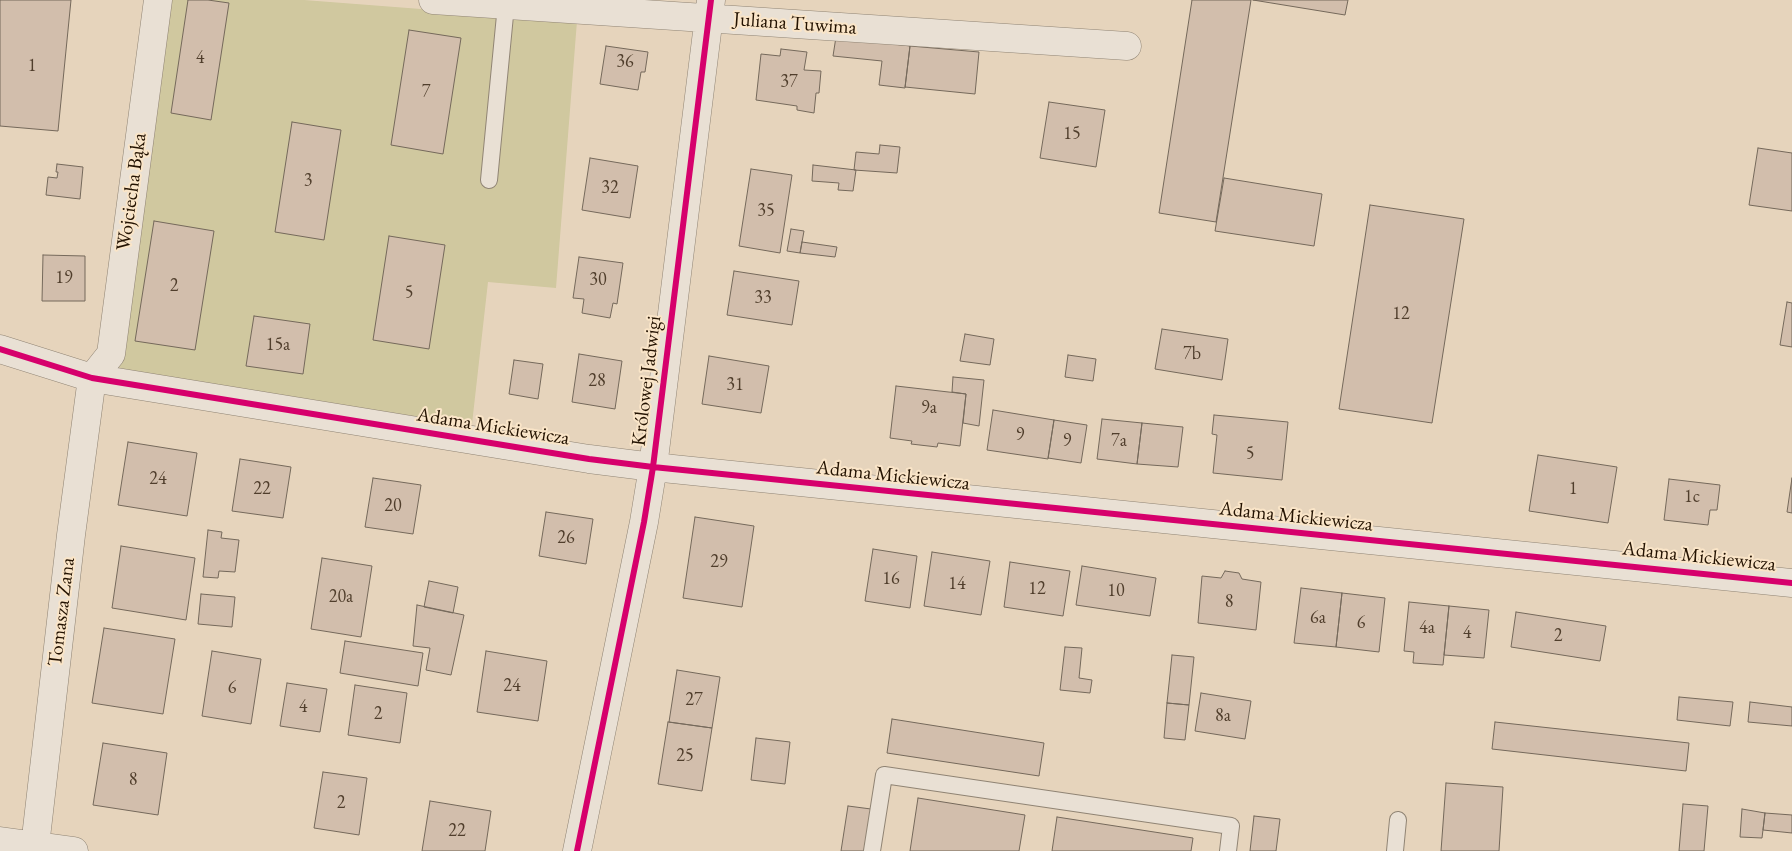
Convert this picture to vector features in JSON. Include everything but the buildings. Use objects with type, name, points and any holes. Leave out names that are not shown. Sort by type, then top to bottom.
[{"type":"street","name":"Wojciecha Bąka","points":[[92,378],[111,354],[158,0]]},
{"type":"street","name":"Juliana Tuwima","points":[[433,0],[506,5],[710,9],[1127,46]]},
{"type":"street","name":"Królowej Jadwigi","points":[[577,851],[644,522],[653,468],[710,9]]},
{"type":"street","name":"Adama Mickiewicza","points":[[0,349],[92,378],[653,468],[1792,583]]},
{"type":"street","name":"Tomasza Zana","points":[[35,846],[69,554],[92,378]]},
{"type":"street","points":[[0,841],[74,851]]},
{"type":"lane","points":[[488,180],[506,5]]},
{"type":"lane","points":[[872,851],[884,775],[1231,826],[1228,851]]},
{"type":"lane","points":[[1395,851],[1398,820]]},
{"type":"shaded area","points":[[166,0],[304,0],[577,21],[556,288],[488,282],[472,424],[118,377]]},
{"type":"cycle path","points":[[577,851],[644,522],[653,467],[711,0]]},
{"type":"cycle path","points":[[0,349],[92,378],[589,459],[1792,583]]}]
